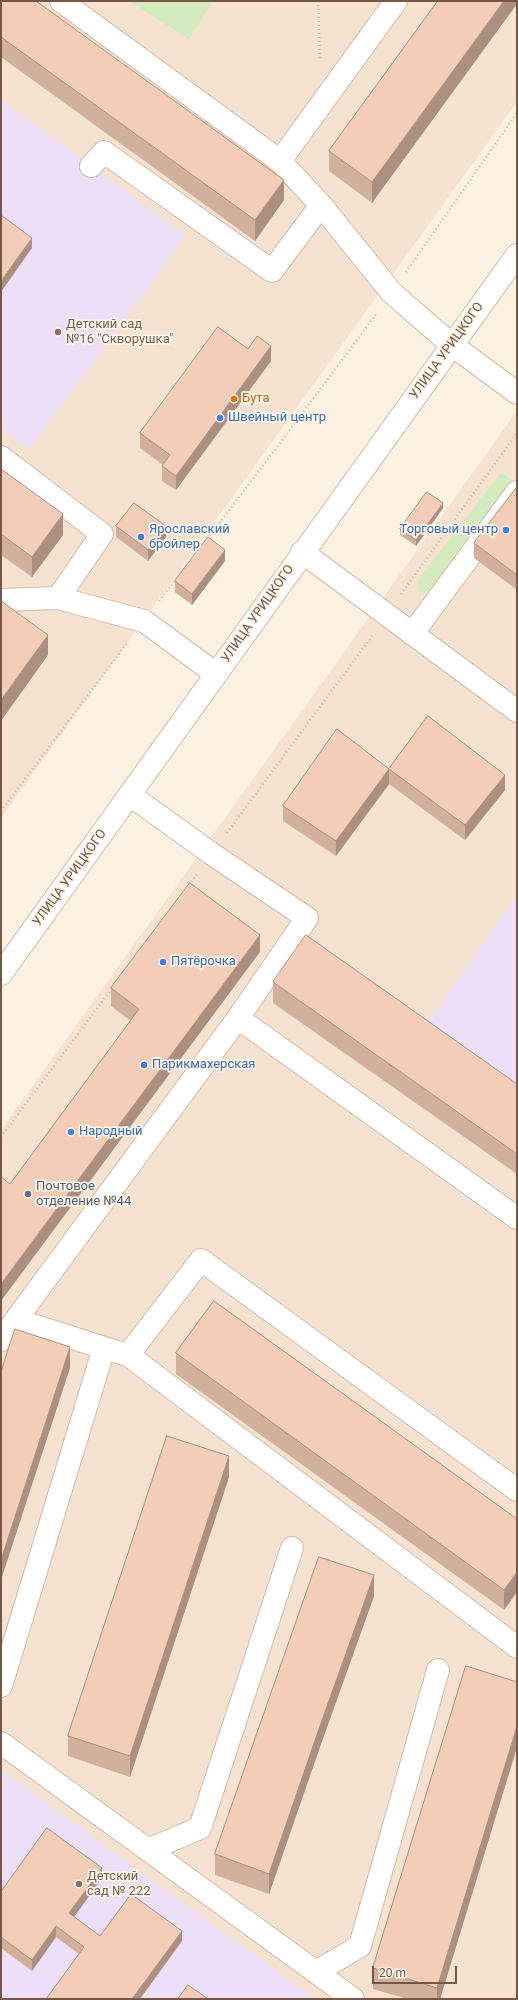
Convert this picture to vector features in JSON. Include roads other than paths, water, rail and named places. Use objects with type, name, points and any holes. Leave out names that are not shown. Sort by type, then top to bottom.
[{"type":"street","points":[[61,1],[280,161],[321,205],[392,293],[452,344],[517,393]]},
{"type":"street","points":[[280,161],[396,1]]},
{"type":"street","points":[[91,166],[104,152],[272,271],[321,205]]},
{"type":"street","name":"УЛИЦА УРИЦКОГО","points":[[1,974],[302,552],[517,255]]},
{"type":"street","points":[[1,457],[102,534],[58,598]]},
{"type":"street","points":[[412,634],[517,492]]},
{"type":"street","points":[[302,552],[517,711]]},
{"type":"street","points":[[1,600],[58,598],[144,621],[216,674]]},
{"type":"street","points":[[1,1340],[238,1018],[307,918],[212,854],[130,795]]},
{"type":"street","points":[[238,1018],[517,1218]]},
{"type":"street","points":[[128,1355],[201,1260],[517,1490]]},
{"type":"street","points":[[17,1320],[128,1355],[517,1647]]},
{"type":"street","points":[[1,1686],[104,1348]]},
{"type":"street","points":[[148,1850],[200,1828],[292,1548]]},
{"type":"street","points":[[316,1972],[360,1946],[438,1670]]},
{"type":"street","points":[[1,1743],[353,1999]]},
{"type":"place","name":"Детский сад №16 \"Скворушка\"","points":[[58,332]]},
{"type":"place","name":"Бута","points":[[234,399]]},
{"type":"place","name":"Швейный центр","points":[[220,418]]},
{"type":"place","name":"Торговый центр","points":[[506,530]]},
{"type":"place","name":"Ярославский бройлер","points":[[141,537]]},
{"type":"place","name":"Пятёрочка","points":[[163,962]]},
{"type":"place","name":"Парикмахерская","points":[[144,1065]]},
{"type":"place","name":"Народный","points":[[71,1132]]},
{"type":"place","name":"Почтовое отделение №44","points":[[28,1194]]},
{"type":"place","name":"Детский сад № 222","points":[[79,1884]]}]
